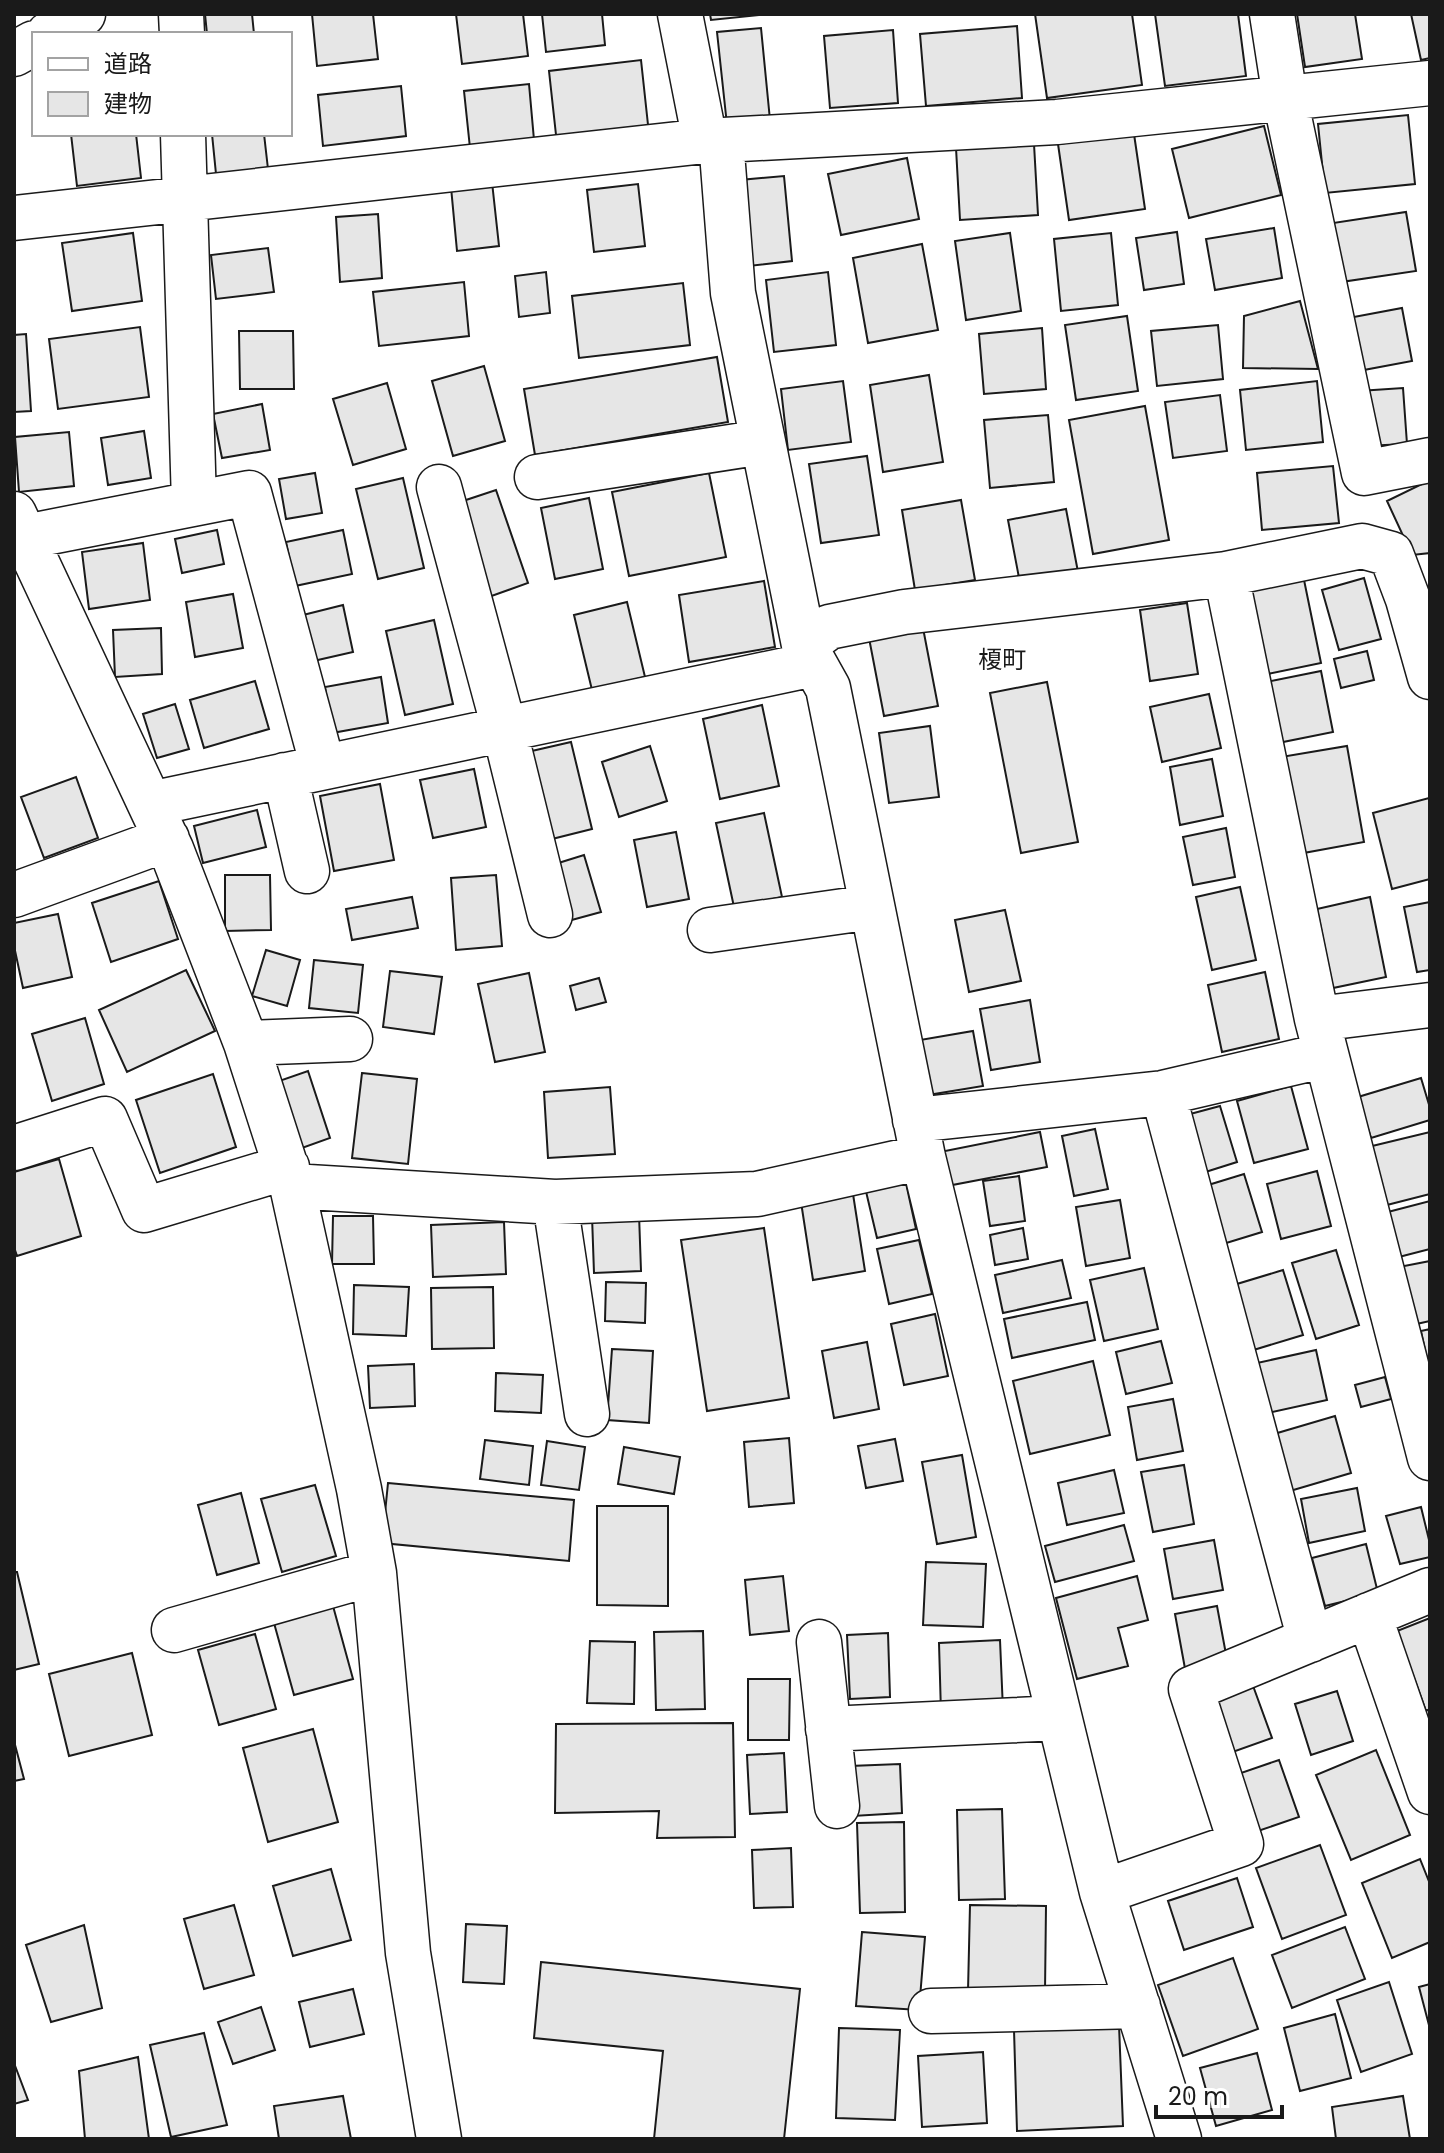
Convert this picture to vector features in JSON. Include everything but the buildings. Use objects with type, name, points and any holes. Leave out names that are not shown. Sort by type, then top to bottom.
[{"type":"street","points":[[52,32],[83,14]]},
{"type":"street","points":[[680,14],[713,140],[733,293],[763,442],[809,654],[828,688],[919,1138],[1102,1892],[1179,2139]]},
{"type":"street","points":[[1272,14],[1285,98],[1364,473],[1430,460]]},
{"type":"street","points":[[14,54],[32,44]]},
{"type":"street","points":[[14,218],[713,140],[1057,122],[1430,83]]},
{"type":"street","points":[[183,136],[194,503]]},
{"type":"street","points":[[537,477],[763,442]]},
{"type":"street","points":[[439,487],[504,728],[550,915]]},
{"type":"street","points":[[307,871],[304,771],[249,493],[19,526],[158,822],[246,1043],[289,1177],[359,1489],[374,1573],[408,1953],[439,2139]]},
{"type":"street","points":[[14,895],[158,822],[304,771],[504,728],[809,654],[829,627],[904,612],[1226,574],[1362,546],[1391,554],[1408,599],[1430,677]]},
{"type":"street","points":[[1226,574],[1321,1037],[1430,1458]]},
{"type":"street","points":[[710,930],[872,907]]},
{"type":"street","points":[[14,1148],[105,1119],[144,1210],[289,1177],[555,1202],[757,1194],[919,1138],[1163,1093],[1321,1037],[1430,1005]]},
{"type":"street","points":[[246,1043],[350,1039]]},
{"type":"street","points":[[1163,1093],[1310,1640]]},
{"type":"street","points":[[555,1202],[587,1414]]},
{"type":"street","points":[[174,1630],[374,1573]]},
{"type":"street","points":[[1102,1892],[1241,1844],[1191,1689],[1430,1590]]},
{"type":"street","points":[[1369,1615],[1430,1792]]},
{"type":"street","points":[[819,1642],[837,1806]]},
{"type":"street","points":[[828,1729],[1059,1718]]},
{"type":"street","points":[[931,2011],[1138,2006]]},
{"type":"district","name":"榎町","points":[[1002,660]]}]
